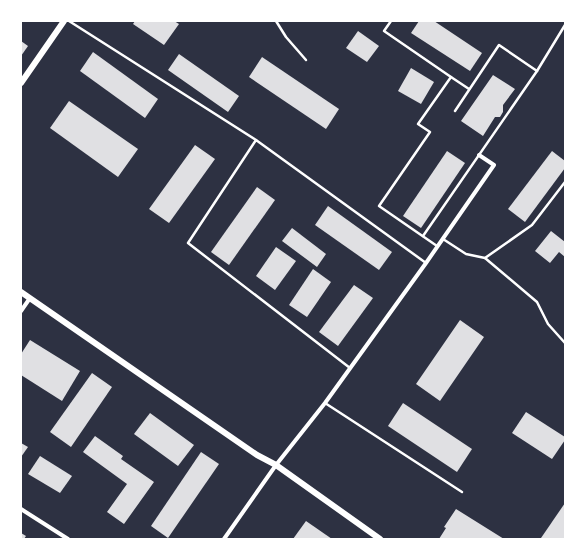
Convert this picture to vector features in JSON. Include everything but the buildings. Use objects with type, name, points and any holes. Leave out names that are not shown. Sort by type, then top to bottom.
[{"type":"street","points":[[21,83],[64,21]]},
{"type":"street","points":[[224,539],[276,466],[325,403],[494,166],[479,155]]},
{"type":"street","points":[[21,292],[380,539]]},
{"type":"street","points":[[21,311],[30,298]]},
{"type":"street","points":[[21,509],[68,539]]},
{"type":"lane","points":[[69,21],[256,140],[426,263]]},
{"type":"lane","points":[[276,21],[286,37],[306,60]]},
{"type":"lane","points":[[391,21],[384,31],[469,89]]},
{"type":"lane","points":[[423,236],[537,71],[565,25]]},
{"type":"lane","points":[[455,111],[498,45],[537,71]]},
{"type":"lane","points":[[438,246],[379,206],[430,132],[418,124],[451,76]]},
{"type":"lane","points":[[256,140],[188,243],[350,368]]},
{"type":"lane","points":[[485,258],[532,225],[565,182]]},
{"type":"lane","points":[[443,238],[466,254],[485,258],[537,302],[548,324],[565,343]]},
{"type":"lane","points":[[325,403],[462,492]]}]
